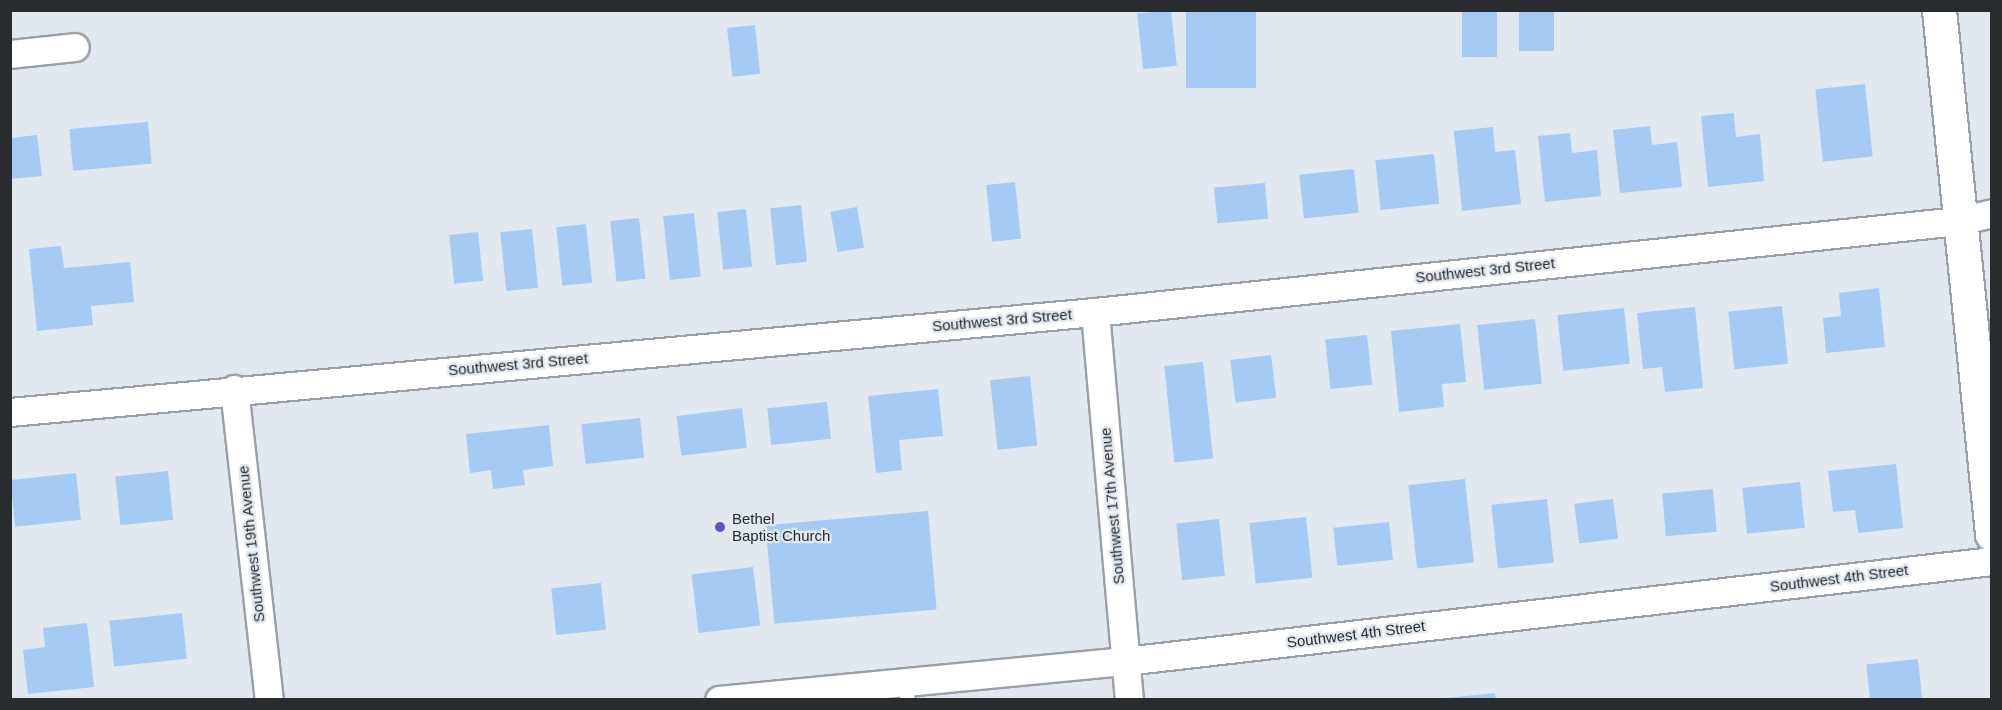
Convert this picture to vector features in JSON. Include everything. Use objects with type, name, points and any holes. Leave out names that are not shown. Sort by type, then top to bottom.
[{"type":"main road","points":[[1939,10],[1958,221],[1992,534]]},
{"type":"street","points":[[10,54],[75,47]]},
{"type":"street","name":"Southwest 3rd Street","points":[[10,412],[234,389],[1095,312],[1958,221],[1992,213]]},
{"type":"street","name":"Southwest 17th Avenue","points":[[1095,312],[1129,699]]},
{"type":"street","name":"Southwest 19th Avenue","points":[[234,389],[269,699]]},
{"type":"street","name":"Southwest 4th Street","points":[[719,699],[907,691],[1125,661],[1992,561]]},
{"type":"building","points":[[1171,10],[1177,66],[1143,69],[1137,14]]},
{"type":"building","points":[[1186,10],[1256,10],[1256,88],[1186,88]]},
{"type":"building","points":[[1462,10],[1497,10],[1497,57],[1462,57]]},
{"type":"building","points":[[1519,10],[1554,10],[1554,51],[1519,51]]},
{"type":"building","points":[[755,25],[760,74],[732,77],[727,28]]},
{"type":"building","points":[[1865,84],[1873,157],[1823,162],[1815,89]]},
{"type":"building","points":[[1734,113],[1736,137],[1760,134],[1764,181],[1708,187],[1701,116]]},
{"type":"building","points":[[148,122],[152,164],[73,171],[69,129]]},
{"type":"building","points":[[1650,126],[1652,145],[1677,142],[1682,187],[1620,193],[1613,130]]},
{"type":"building","points":[[1493,127],[1495,152],[1515,150],[1521,204],[1462,211],[1454,131]]},
{"type":"building","points":[[1570,133],[1572,153],[1597,150],[1601,196],[1545,202],[1538,136]]},
{"type":"building","points":[[37,135],[42,176],[10,179],[10,138]]},
{"type":"building","points":[[1434,154],[1439,204],[1381,210],[1375,160]]},
{"type":"building","points":[[1354,169],[1359,213],[1304,219],[1299,175]]},
{"type":"building","points":[[1015,182],[1021,239],[992,242],[986,185]]},
{"type":"building","points":[[1265,183],[1268,219],[1217,223],[1214,187]]},
{"type":"building","points":[[801,205],[807,262],[776,265],[770,208]]},
{"type":"building","points":[[857,207],[864,247],[838,252],[830,212]]},
{"type":"building","points":[[746,209],[752,267],[723,270],[717,212]]},
{"type":"building","points":[[694,213],[701,277],[670,280],[663,216]]},
{"type":"building","points":[[639,218],[645,279],[617,282],[610,221]]},
{"type":"building","points":[[586,224],[592,283],[562,286],[556,227]]},
{"type":"building","points":[[532,229],[538,288],[506,291],[500,232]]},
{"type":"building","points":[[478,232],[483,281],[454,284],[449,235]]},
{"type":"building","points":[[61,246],[64,268],[130,262],[134,302],[91,306],[93,325],[37,331],[29,249]]},
{"type":"building","points":[[1879,288],[1885,347],[1826,353],[1823,318],[1841,316],[1839,293]]},
{"type":"building","points":[[1782,306],[1788,364],[1734,369],[1728,312]]},
{"type":"building","points":[[1695,307],[1703,388],[1665,392],[1662,367],[1643,369],[1637,313]]},
{"type":"building","points":[[1624,308],[1630,364],[1563,371],[1557,315]]},
{"type":"building","points":[[1535,319],[1542,384],[1484,390],[1477,325]]},
{"type":"building","points":[[1460,324],[1466,382],[1442,384],[1444,407],[1399,412],[1391,331]]},
{"type":"building","points":[[1367,335],[1372,385],[1330,389],[1325,339]]},
{"type":"building","points":[[1271,355],[1276,398],[1236,403],[1230,360]]},
{"type":"building","points":[[1203,362],[1213,458],[1174,463],[1164,366]]},
{"type":"building","points":[[1030,376],[1037,446],[998,450],[990,380]]},
{"type":"building","points":[[938,389],[943,436],[899,440],[902,470],[876,473],[868,396]]},
{"type":"building","points":[[827,402],[831,439],[771,445],[767,408]]},
{"type":"building","points":[[742,408],[747,448],[681,456],[676,416]]},
{"type":"building","points":[[640,418],[644,458],[586,464],[581,424]]},
{"type":"building","points":[[549,425],[553,466],[523,470],[525,485],[493,489],[491,470],[470,473],[466,434]]},
{"type":"building","points":[[1896,464],[1903,528],[1858,533],[1855,510],[1833,512],[1828,471]]},
{"type":"building","points":[[168,471],[173,520],[120,525],[115,477]]},
{"type":"building","points":[[76,473],[81,520],[15,527],[10,480]]},
{"type":"building","points":[[1465,479],[1474,563],[1417,568],[1408,485]]},
{"type":"building","points":[[1800,482],[1805,528],[1747,534],[1742,488]]},
{"type":"building","points":[[1713,489],[1717,532],[1666,536],[1662,493]]},
{"type":"building","points":[[1547,499],[1554,563],[1498,569],[1491,505]]},
{"type":"building","points":[[1613,499],[1618,539],[1579,543],[1574,504]]},
{"type":"building","points":[[928,511],[937,610],[774,624],[766,525]]},
{"type":"building","points":[[1306,517],[1312,578],[1256,584],[1249,523]]},
{"type":"building","points":[[1219,519],[1225,576],[1182,580],[1176,523]]},
{"type":"building","points":[[1389,522],[1393,560],[1337,566],[1333,528]]},
{"type":"building","points":[[753,567],[760,626],[699,633],[691,575]]},
{"type":"building","points":[[601,583],[606,630],[556,635],[551,588]]},
{"type":"building","points":[[182,613],[187,659],[114,666],[109,621]]},
{"type":"building","points":[[87,623],[94,687],[28,694],[23,650],[45,647],[43,628]]},
{"type":"building","points":[[1918,659],[1922,700],[1870,700],[1866,664]]},
{"type":"building","points":[[1495,693],[1496,700],[1446,700],[1446,698]]},
{"type":"place","name":"Bethel Baptist Church","points":[[720,527]]}]
